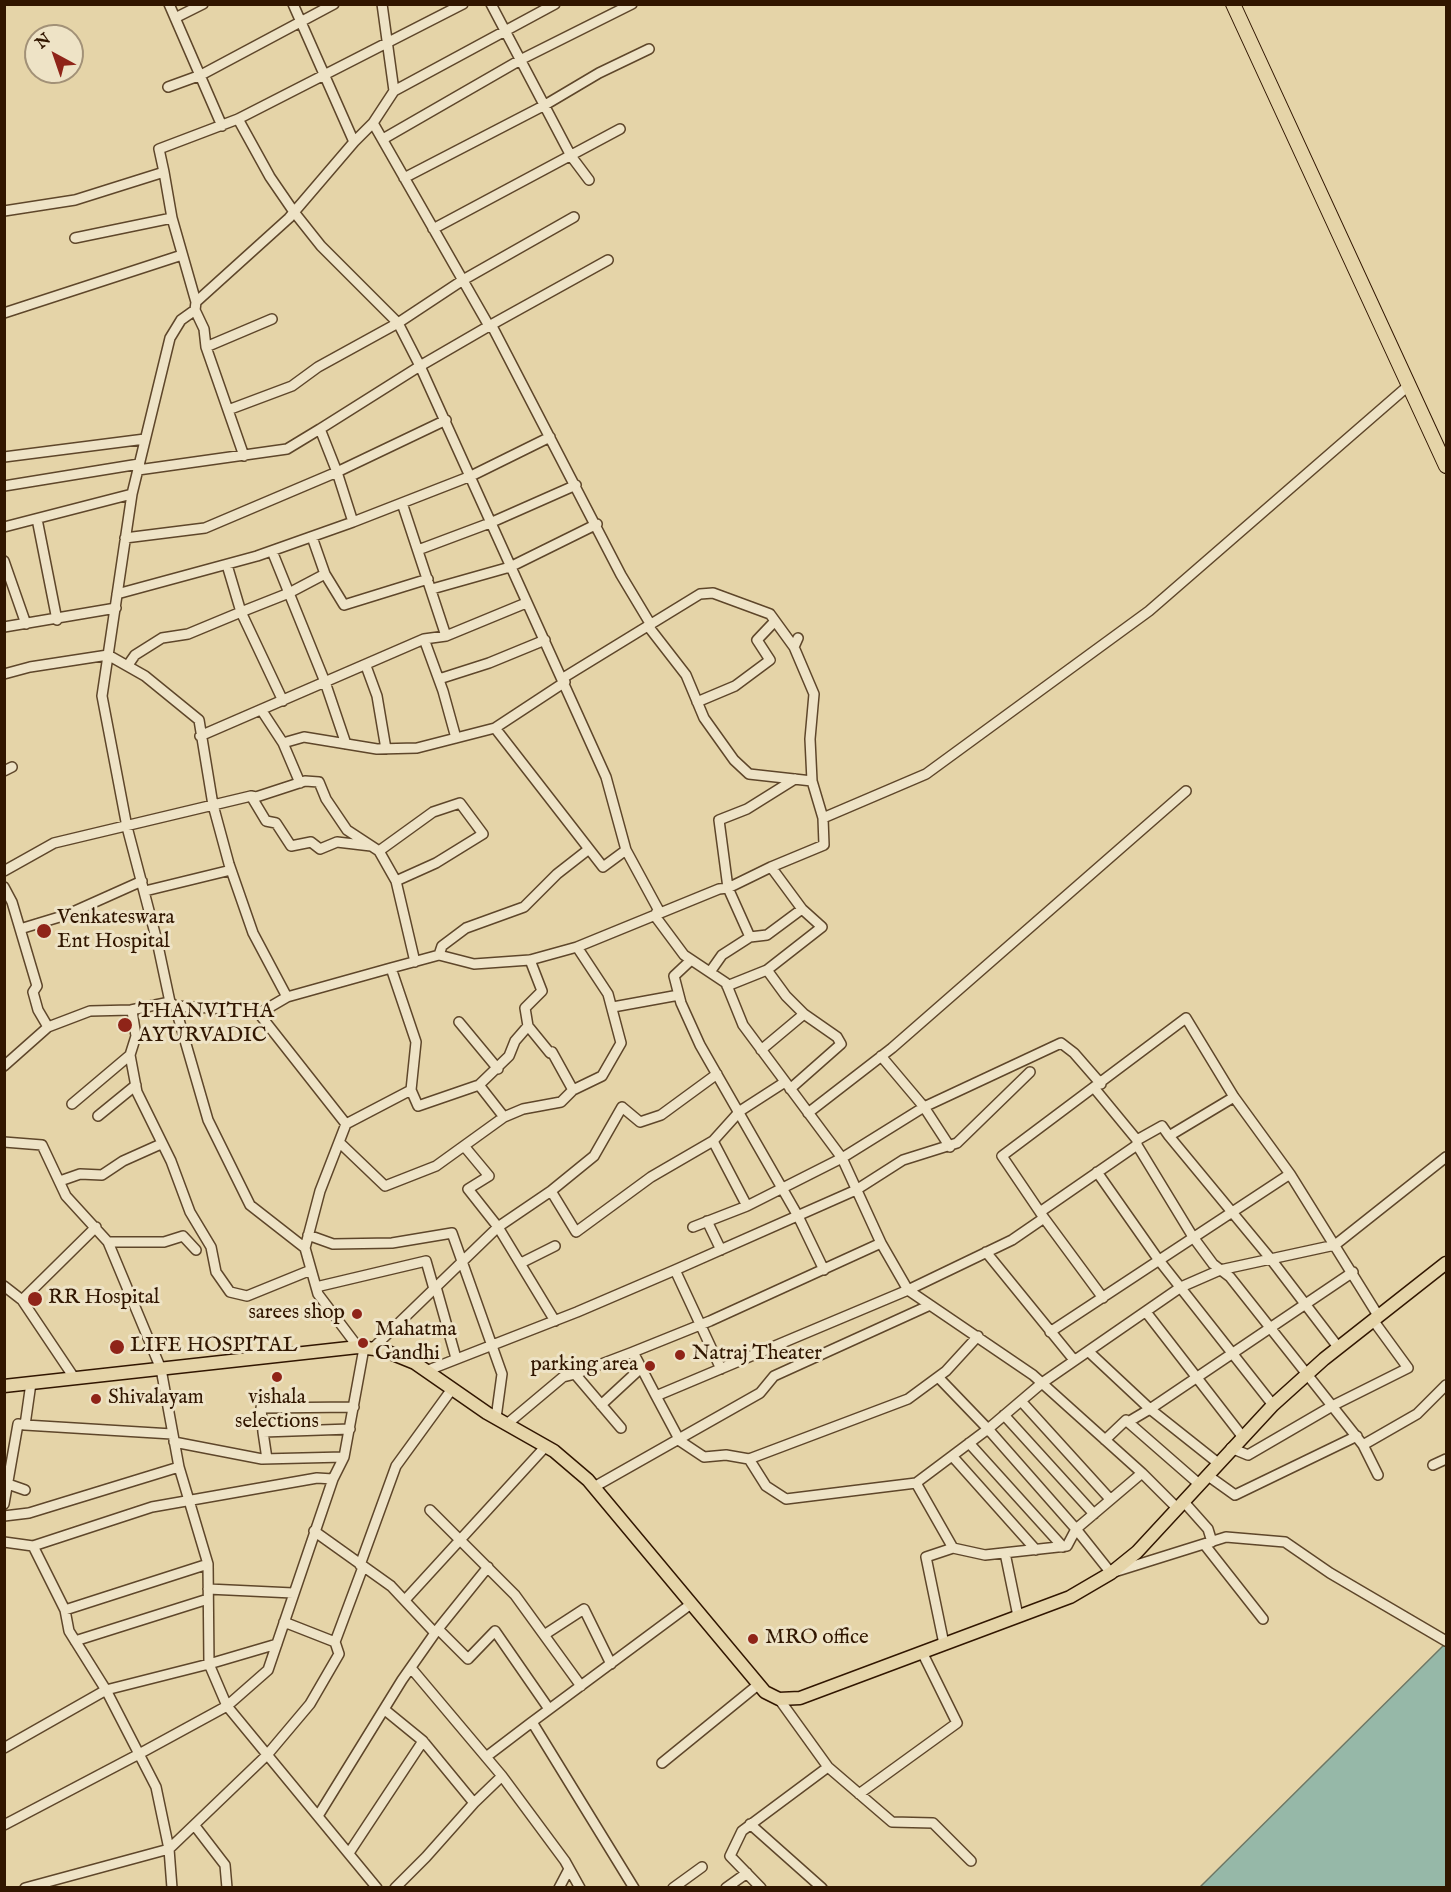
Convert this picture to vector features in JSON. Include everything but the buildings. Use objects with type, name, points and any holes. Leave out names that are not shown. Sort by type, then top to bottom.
[{"type":"highway","points":[[1233,4],[1446,466]]},
{"type":"main road","points":[[4,1386],[365,1348],[383,1350],[415,1363],[502,1421],[546,1446],[594,1487],[765,1692],[779,1699],[800,1698],[1070,1597],[1111,1573],[1137,1552],[1273,1405],[1338,1347],[1444,1269]]},
{"type":"street","points":[[169,4],[222,126]]},
{"type":"street","points":[[175,18],[203,4]]},
{"type":"street","points":[[293,4],[354,142]]},
{"type":"street","points":[[168,87],[201,75],[334,4]]},
{"type":"street","points":[[382,4],[394,91]]},
{"type":"street","points":[[244,456],[195,306],[172,218],[159,149],[238,119],[463,4]]},
{"type":"street","points":[[491,4],[522,59],[571,156],[589,180]]},
{"type":"street","points":[[305,1248],[250,1205],[208,1120],[172,1004],[127,827],[102,696],[132,494],[170,338],[181,320],[294,212],[373,123],[394,91],[555,4]]},
{"type":"street","points":[[383,140],[522,59],[633,4]]},
{"type":"street","points":[[404,178],[545,105],[599,73],[649,49]]},
{"type":"street","points":[[238,119],[270,177],[294,212],[321,246],[398,323],[446,420],[526,603],[564,680],[606,777],[626,850],[657,909],[655,916]]},
{"type":"street","points":[[373,123],[489,326],[493,328],[597,524],[621,575],[649,626],[686,675],[704,718],[734,760],[749,774],[812,781]]},
{"type":"street","points":[[433,228],[620,129]]},
{"type":"street","points":[[4,212],[75,200],[164,172]]},
{"type":"street","points":[[75,238],[172,218]]},
{"type":"street","points":[[228,410],[292,386],[318,367],[398,323],[463,280],[573,218]]},
{"type":"street","points":[[4,313],[182,255]]},
{"type":"street","points":[[4,486],[287,449],[420,366],[608,260]]},
{"type":"street","points":[[207,347],[272,319]]},
{"type":"street","points":[[824,818],[926,774],[1140,618],[1408,386]]},
{"type":"street","points":[[125,538],[205,528],[337,472],[446,420]]},
{"type":"street","points":[[320,429],[353,522]]},
{"type":"street","points":[[117,594],[227,565],[312,537],[469,476],[550,437]]},
{"type":"street","points":[[4,457],[145,439]]},
{"type":"street","points":[[418,550],[490,523],[576,485]]},
{"type":"street","points":[[4,527],[132,494]]},
{"type":"street","points":[[402,503],[446,636]]},
{"type":"street","points":[[37,519],[57,620]]},
{"type":"street","points":[[432,589],[510,567],[597,524]]},
{"type":"street","points":[[312,537],[325,574],[344,605],[428,579]]},
{"type":"street","points":[[272,551],[325,682],[346,744]]},
{"type":"street","points":[[4,561],[26,624]]},
{"type":"street","points":[[227,565],[241,612],[283,701]]},
{"type":"street","points":[[128,665],[135,655],[162,638],[188,634],[289,594],[325,574]]},
{"type":"street","points":[[4,1066],[48,1028],[90,1011],[132,1010],[172,1004],[263,1011],[287,997],[439,955],[474,964],[530,960],[577,947],[719,889],[728,888],[824,845],[824,818],[812,781],[810,739],[814,694],[796,643],[770,614],[713,593],[700,594],[564,680],[495,728],[417,748],[386,749],[304,737],[283,743]]},
{"type":"street","points":[[200,736],[424,639],[446,636],[526,603]]},
{"type":"street","points":[[4,627],[57,620],[116,608]]},
{"type":"street","points":[[697,702],[735,686],[770,660],[757,640],[775,621]]},
{"type":"street","points":[[424,639],[439,679],[456,738]]},
{"type":"street","points":[[439,679],[489,663],[544,640]]},
{"type":"street","points":[[4,674],[30,667],[108,655],[128,665],[199,720],[213,805],[231,870],[253,933],[287,997]]},
{"type":"street","points":[[366,666],[377,696],[386,749]]},
{"type":"street","points":[[262,711],[283,743],[300,783]]},
{"type":"street","points":[[495,728],[603,867],[626,850]]},
{"type":"street","points":[[750,937],[728,888],[719,820],[747,809],[795,779]]},
{"type":"street","points":[[4,871],[54,843],[251,796],[256,797],[300,783],[319,782],[326,799],[347,830],[377,849],[396,881],[415,962]]},
{"type":"street","points":[[808,1113],[881,1056],[1186,791]]},
{"type":"street","points":[[251,796],[266,821],[276,823],[291,846],[312,842],[320,849],[337,842],[377,849],[433,812],[460,803],[483,834],[436,863],[396,881]]},
{"type":"street","points":[[439,955],[442,946],[466,928],[524,907],[557,874],[589,849]]},
{"type":"street","points":[[727,986],[767,969],[822,927],[802,909],[771,867]]},
{"type":"street","points":[[145,891],[231,870]]},
{"type":"street","points":[[20,929],[66,915],[142,881]]},
{"type":"street","points":[[4,887],[20,929],[37,986],[33,992],[38,1011],[48,1028]]},
{"type":"street","points":[[710,972],[722,955],[750,937],[768,935],[802,909]]},
{"type":"street","points":[[655,916],[690,961],[710,972],[727,986],[742,1025],[842,1158],[881,1243],[908,1290],[928,1306],[978,1336],[1042,1383],[1208,1529],[1208,1543],[1263,1618]]},
{"type":"street","points":[[339,1142],[385,1186],[436,1166],[504,1117],[523,1109],[561,1102],[573,1090],[602,1076],[614,1060],[621,1044],[614,1007],[577,947]]},
{"type":"street","points":[[530,960],[542,991],[525,1008],[528,1026],[550,1053],[552,1052],[573,1090]]},
{"type":"street","points":[[690,961],[674,976],[679,995],[700,1045],[740,1111],[798,1216],[824,1270]]},
{"type":"street","points":[[391,968],[416,1042],[411,1090],[418,1106],[479,1085],[498,1069],[528,1026]]},
{"type":"street","points":[[551,1191],[576,1232],[651,1177],[713,1141],[740,1111],[787,1085],[841,1044],[837,1037],[804,1014],[786,996],[767,969]]},
{"type":"street","points":[[614,1007],[679,995]]},
{"type":"street","points":[[132,1010],[136,1036],[130,1054],[137,1092],[171,1161],[190,1212],[211,1247],[216,1272],[230,1292],[247,1296],[311,1270]]},
{"type":"street","points":[[257,1011],[346,1124]]},
{"type":"street","points":[[761,1050],[804,1014]]},
{"type":"street","points":[[1102,1298],[1002,1156],[1186,1018],[1234,1097],[1290,1174],[1353,1272],[1376,1319],[1408,1368],[1334,1406],[1248,1455],[1231,1448]]},
{"type":"street","points":[[459,1023],[498,1069]]},
{"type":"street","points":[[693,1227],[783,1189],[842,1158],[924,1107],[1061,1043],[1074,1053],[1137,1142],[1192,1237],[1220,1270],[1230,1277],[1334,1406],[1360,1441],[1378,1475]]},
{"type":"street","points":[[72,1104],[130,1054]]},
{"type":"street","points":[[881,1056],[924,1107],[950,1147]]},
{"type":"street","points":[[426,1371],[555,1321],[798,1216],[856,1190],[903,1160],[950,1147],[957,1143],[1030,1072]]},
{"type":"street","points":[[4,1825],[227,1706],[268,1670],[314,1531],[333,1479],[344,1457],[365,1348],[435,1288],[498,1227],[551,1191],[594,1156],[622,1107],[640,1122],[661,1115],[717,1074]]},
{"type":"street","points":[[98,1116],[136,1085]]},
{"type":"street","points":[[479,1085],[504,1117]]},
{"type":"street","points":[[365,1348],[318,1294],[305,1248],[320,1191],[346,1124],[411,1090]]},
{"type":"street","points":[[1169,1136],[1234,1097]]},
{"type":"street","points":[[656,1396],[908,1290],[1012,1240],[1097,1172],[1162,1126],[1230,1212],[1270,1258],[1338,1347]]},
{"type":"street","points":[[713,1141],[747,1206]]},
{"type":"street","points":[[4,1142],[42,1145],[66,1196],[108,1242],[161,1369],[179,1467],[208,1564],[209,1664],[227,1706],[377,1887]]},
{"type":"street","points":[[60,1181],[80,1174],[102,1175],[123,1161],[161,1144]]},
{"type":"street","points":[[464,1146],[489,1176],[468,1189],[498,1227],[555,1321]]},
{"type":"street","points":[[749,1459],[766,1486],[786,1499],[916,1483],[953,1457],[1042,1383],[1181,1287],[1220,1270],[1335,1245],[1446,1157]]},
{"type":"street","points":[[1097,1172],[1158,1259],[1273,1405]]},
{"type":"street","points":[[1050,1332],[1290,1174]]},
{"type":"street","points":[[707,1221],[721,1250]]},
{"type":"street","points":[[22,1300],[96,1227]]},
{"type":"street","points":[[308,1235],[333,1244],[381,1243],[452,1233],[502,1374],[502,1421]]},
{"type":"street","points":[[108,1242],[164,1242],[183,1236],[196,1250]]},
{"type":"street","points":[[502,1421],[563,1377],[701,1325],[881,1243]]},
{"type":"street","points":[[521,1263],[555,1246]]},
{"type":"street","points":[[986,1252],[1074,1360]]},
{"type":"street","points":[[316,1287],[426,1261],[456,1358]]},
{"type":"street","points":[[675,1270],[722,1368]]},
{"type":"street","points":[[1105,1440],[1126,1420],[1128,1422],[1150,1409],[1353,1272]]},
{"type":"street","points":[[4,1286],[22,1300],[75,1379]]},
{"type":"street","points":[[594,1487],[633,1464],[680,1441],[760,1393],[774,1376],[928,1306]]},
{"type":"street","points":[[1146,1311],[1195,1378],[1242,1436]]},
{"type":"street","points":[[633,1352],[680,1441],[704,1457],[726,1455],[749,1459],[908,1399],[938,1377],[978,1336]]},
{"type":"street","points":[[1088,1350],[1150,1409],[1218,1463]]},
{"type":"street","points":[[601,1405],[641,1368]]},
{"type":"street","points":[[575,1374],[621,1428]]},
{"type":"street","points":[[938,1377],[988,1429],[1076,1529],[1111,1573],[1226,1537],[1285,1542],[1330,1573],[1446,1641]]},
{"type":"street","points":[[25,1425],[31,1383]]},
{"type":"street","points":[[1128,1422],[1203,1479],[1235,1495],[1417,1414],[1446,1385]]},
{"type":"street","points":[[25,1887],[44,1885],[169,1850],[267,1755],[310,1704],[339,1654],[335,1642],[396,1466],[452,1389]]},
{"type":"street","points":[[1021,1401],[1110,1499]]},
{"type":"street","points":[[267,1459],[261,1408],[354,1407]]},
{"type":"street","points":[[1004,1415],[1094,1514]]},
{"type":"street","points":[[4,1504],[18,1424],[173,1438],[267,1459],[344,1457]]},
{"type":"street","points":[[263,1432],[350,1429]]},
{"type":"street","points":[[969,1443],[1063,1547]]},
{"type":"street","points":[[405,1600],[546,1446]]},
{"type":"street","points":[[953,1457],[1036,1550]]},
{"type":"street","points":[[1433,1465],[1446,1459]]},
{"type":"street","points":[[4,1516],[29,1514],[179,1467]]},
{"type":"street","points":[[944,1644],[926,1557],[953,1548],[986,1555],[1067,1546],[1076,1529],[1142,1473]]},
{"type":"street","points":[[4,1542],[33,1546],[152,1507],[317,1478],[333,1479]]},
{"type":"street","points":[[916,1483],[953,1548]]},
{"type":"street","points":[[8,1484],[25,1490]]},
{"type":"street","points":[[430,1509],[515,1595],[582,1686]]},
{"type":"street","points":[[314,1531],[391,1586],[468,1659],[495,1631],[549,1709]]},
{"type":"street","points":[[33,1546],[65,1610],[69,1631],[106,1690],[156,1787],[169,1850],[172,1887]]},
{"type":"street","points":[[1005,1553],[1018,1616]]},
{"type":"street","points":[[65,1610],[208,1564]]},
{"type":"street","points":[[318,1816],[411,1668],[488,1567]]},
{"type":"street","points":[[208,1589],[293,1593]]},
{"type":"street","points":[[75,1641],[208,1599]]},
{"type":"street","points":[[486,1757],[692,1604]]},
{"type":"street","points":[[544,1635],[584,1609],[611,1664]]},
{"type":"street","points":[[285,1622],[335,1642]]},
{"type":"street","points":[[4,1748],[106,1690],[277,1644]]},
{"type":"street","points":[[859,1794],[957,1724],[922,1652]]},
{"type":"street","points":[[411,1668],[502,1776],[580,1887]]},
{"type":"street","points":[[662,1763],[759,1684]]},
{"type":"street","points":[[779,1699],[828,1767],[892,1822],[933,1823],[971,1861]]},
{"type":"street","points":[[385,1710],[423,1741],[474,1803]]},
{"type":"street","points":[[532,1722],[634,1887]]},
{"type":"street","points":[[349,1853],[423,1741]]},
{"type":"street","points":[[761,1887],[730,1856],[742,1831],[828,1767]]},
{"type":"street","points":[[399,1886],[474,1803],[502,1776]]},
{"type":"street","points":[[750,1824],[822,1887]]},
{"type":"street","points":[[195,1826],[225,1865],[227,1887]]},
{"type":"street","points":[[673,1887],[702,1867]]},
{"type":"street","points":[[559,1887],[569,1869]]},
{"type":"street","points":[[726,1887],[747,1873]]},
{"type":"shaded area","points":[[1446,1643],[1446,1887],[1200,1887]]},
{"type":"place","name":"Venkateswara Ent Hospital","points":[[44,931]]},
{"type":"place","name":"THANVITHA AYURVADIC","points":[[125,1025]]},
{"type":"place","name":"RR Hospital","points":[[35,1299]]},
{"type":"place","name":"sarees shop","points":[[357,1314]]},
{"type":"place","name":"Mahatma Gandhi","points":[[363,1343]]},
{"type":"place","name":"LIFE HOSPITAL","points":[[117,1347]]},
{"type":"place","name":"Natraj Theater","points":[[680,1355]]},
{"type":"place","name":"parking area","points":[[650,1366]]},
{"type":"place","name":"vishala selections","points":[[277,1377]]},
{"type":"place","name":"Shivalayam","points":[[96,1399]]},
{"type":"place","name":"MRO office","points":[[753,1639]]}]
